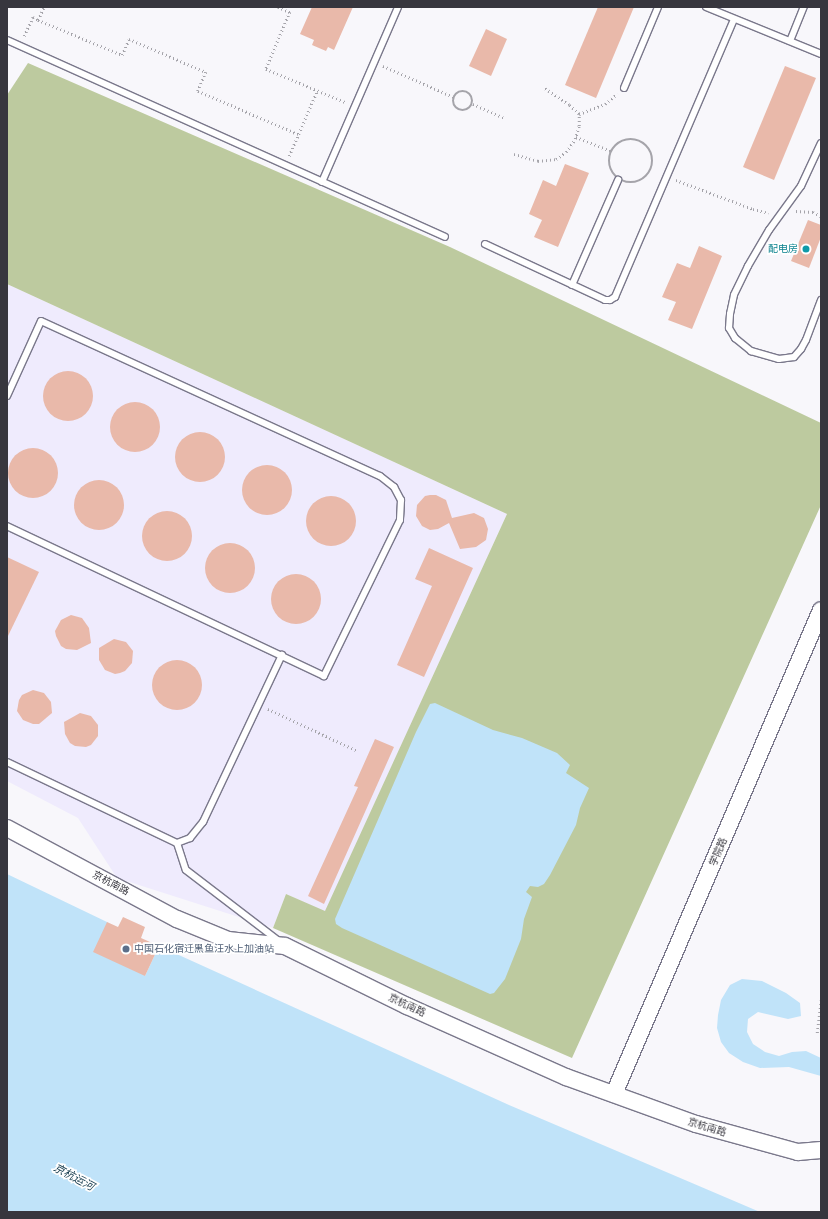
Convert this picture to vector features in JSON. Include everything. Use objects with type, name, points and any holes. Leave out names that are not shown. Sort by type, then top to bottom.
[{"type":"street","name":"学院路","points":[[614,1094],[821,610]]},
{"type":"street","name":"京杭南路","points":[[7,828],[177,919],[228,940],[285,946],[421,1012],[566,1077],[696,1124],[798,1152],[821,1150]]},
{"type":"lane","points":[[322,182],[398,7]]},
{"type":"lane","points":[[624,88],[658,7]]},
{"type":"lane","points":[[706,7],[821,54]]},
{"type":"lane","points":[[790,41],[804,7]]},
{"type":"lane","points":[[484,244],[605,300],[610,300],[615,297],[734,19]]},
{"type":"lane","points":[[7,40],[445,237]]},
{"type":"lane","points":[[821,143],[801,186],[769,230],[738,288],[730,314],[729,328],[736,338],[751,351],[779,359],[794,357],[806,340],[821,300]]},
{"type":"lane","points":[[572,285],[618,180]]},
{"type":"lane","points":[[7,396],[41,321],[380,476],[394,487],[401,500],[400,520],[324,676],[7,526]]},
{"type":"lane","points":[[177,843],[190,838],[204,822],[282,655]]},
{"type":"lane","points":[[7,762],[177,843],[186,870],[285,946]]},
{"type":"path","points":[[38,20],[44,7]]},
{"type":"path","points":[[278,7],[290,12],[266,69],[355,106]]},
{"type":"path","points":[[20,46],[33,16],[38,20],[122,55],[129,38],[206,72],[198,91],[298,134]]},
{"type":"path","points":[[374,62],[454,96]]},
{"type":"path","points":[[514,154],[538,161],[556,159],[566,152],[576,136],[580,126],[579,114],[569,105],[544,88]]},
{"type":"path","points":[[579,114],[605,104],[624,88]]},
{"type":"path","points":[[285,165],[318,91]]},
{"type":"path","points":[[454,96],[459,92],[465,91],[471,94],[473,104]]},
{"type":"path","points":[[454,96],[455,106],[460,110],[466,110],[473,104]]},
{"type":"path","points":[[473,104],[504,118]]},
{"type":"path","points":[[576,136],[611,151]]},
{"type":"path","points":[[638,140],[650,149],[653,156],[651,171],[647,178],[633,184],[618,180],[614,176],[609,164],[611,151],[622,141],[638,140]]},
{"type":"path","points":[[666,177],[753,209],[770,213],[802,210],[821,216]]},
{"type":"path","points":[[259,704],[358,750]]},
{"type":"path","points":[[817,1033],[821,999]]},
{"type":"shaded area","points":[[7,284],[507,514],[325,912],[286,894],[273,928],[117,878],[78,818],[7,781]]},
{"type":"green space","points":[[28,63],[450,247],[821,423],[821,505],[572,1058],[273,928],[286,894],[325,911],[507,514],[7,284],[7,95]]},
{"type":"water","points":[[435,703],[493,730],[522,738],[557,753],[570,765],[566,773],[589,788],[580,808],[576,825],[550,875],[544,884],[538,887],[530,886],[526,892],[532,897],[524,919],[521,939],[505,979],[494,993],[490,994],[342,928],[336,924],[335,919],[416,732],[430,704]]},
{"type":"water","name":"京杭运河","points":[[7,874],[107,922],[145,976],[159,946],[509,1105],[760,1212],[7,1212]]},
{"type":"water","points":[[742,979],[762,981],[786,993],[800,1003],[801,1016],[788,1019],[758,1012],[748,1019],[747,1032],[753,1044],[765,1052],[779,1056],[792,1052],[806,1051],[821,1058],[821,1076],[789,1067],[760,1068],[743,1062],[729,1053],[721,1042],[717,1028],[718,1015],[721,1000],[730,985]]},
{"type":"building","points":[[312,7],[353,7],[334,50],[328,47],[326,51],[312,45],[314,40],[300,34]]},
{"type":"building","points":[[598,7],[634,7],[596,98],[565,85]]},
{"type":"building","points":[[486,29],[507,39],[491,76],[469,66]]},
{"type":"building","points":[[785,66],[816,78],[774,180],[743,167]]},
{"type":"building","points":[[565,164],[589,173],[558,247],[534,237],[542,220],[529,214],[543,180],[556,186]]},
{"type":"building","name":"配电房","points":[[808,220],[821,225],[821,237],[809,268],[791,261]]},
{"type":"building","points":[[699,246],[722,256],[692,329],[668,320],[676,302],[662,297],[677,263],[690,268]]},
{"type":"building","points":[[68,371],[78,373],[86,378],[91,386],[93,396],[91,406],[86,414],[78,419],[68,421],[58,419],[50,414],[45,406],[43,396],[45,386],[50,378],[58,373]]},
{"type":"building","points":[[135,402],[145,404],[153,409],[158,417],[160,427],[158,437],[153,445],[145,450],[135,452],[125,450],[117,445],[112,437],[110,427],[112,417],[117,409],[125,404]]},
{"type":"building","points":[[200,432],[210,434],[218,439],[223,447],[225,457],[223,467],[218,475],[210,480],[200,482],[190,480],[182,475],[177,467],[175,457],[177,447],[182,439],[190,434]]},
{"type":"building","points":[[33,448],[43,450],[51,455],[56,463],[58,473],[56,483],[51,491],[43,496],[33,498],[23,496],[15,491],[10,483],[8,473],[10,463],[15,455],[23,450]]},
{"type":"building","points":[[267,465],[277,467],[285,472],[290,480],[292,490],[290,500],[285,508],[277,513],[267,515],[257,513],[249,508],[244,500],[242,490],[244,480],[249,472],[257,467]]},
{"type":"building","points":[[99,480],[109,482],[117,487],[122,495],[124,505],[122,515],[117,523],[109,528],[99,530],[89,528],[81,523],[76,515],[74,505],[76,495],[81,487],[89,482]]},
{"type":"building","points":[[436,495],[446,500],[452,518],[474,513],[484,518],[488,529],[486,540],[476,547],[460,549],[449,523],[438,529],[430,530],[422,526],[416,516],[417,505],[425,496]]},
{"type":"building","points":[[331,496],[341,498],[349,503],[354,511],[356,521],[354,531],[349,539],[341,544],[331,546],[321,544],[313,539],[308,531],[306,521],[308,511],[313,503],[321,498]]},
{"type":"building","points":[[167,511],[177,513],[185,518],[190,526],[192,536],[190,546],[185,554],[177,559],[167,561],[157,559],[149,554],[144,546],[142,536],[144,526],[149,518],[157,513]]},
{"type":"building","points":[[230,543],[240,545],[248,550],[253,558],[255,568],[253,578],[248,586],[240,591],[230,593],[220,591],[212,586],[207,578],[205,568],[207,558],[212,550],[220,545]]},
{"type":"building","points":[[429,548],[473,568],[424,677],[397,665],[432,586],[415,579]]},
{"type":"building","points":[[7,557],[39,572],[7,638]]},
{"type":"building","points":[[296,574],[306,576],[314,581],[319,589],[321,599],[319,609],[314,617],[306,622],[296,624],[286,622],[278,617],[273,609],[271,599],[273,589],[278,581],[286,576]]},
{"type":"building","points":[[71,615],[82,618],[89,628],[91,643],[77,650],[66,649],[61,646],[55,631],[61,620]]},
{"type":"building","points":[[114,639],[126,642],[133,651],[132,663],[125,671],[115,674],[105,670],[99,660],[99,648]]},
{"type":"building","points":[[177,660],[187,662],[195,667],[200,675],[202,685],[200,695],[195,703],[187,708],[177,710],[167,708],[159,703],[154,695],[152,685],[154,675],[159,667],[167,662]]},
{"type":"building","points":[[33,690],[44,693],[51,702],[52,713],[39,724],[33,724],[23,720],[17,711],[19,700],[22,695]]},
{"type":"building","points":[[80,713],[91,716],[98,725],[98,736],[91,745],[86,747],[75,746],[70,743],[65,734],[64,722]]},
{"type":"building","points":[[375,739],[394,747],[324,904],[308,896],[358,787],[354,786]]},
{"type":"building","name":"中国石化宿迁黑鱼汪水上加油站","points":[[123,917],[145,927],[141,938],[159,946],[145,976],[93,952],[107,922],[118,927]]},
{"type":"place","name":"配电房","points":[[806,249]]},
{"type":"place","name":"中国石化宿迁黑鱼汪水上加油站","points":[[126,949]]}]
